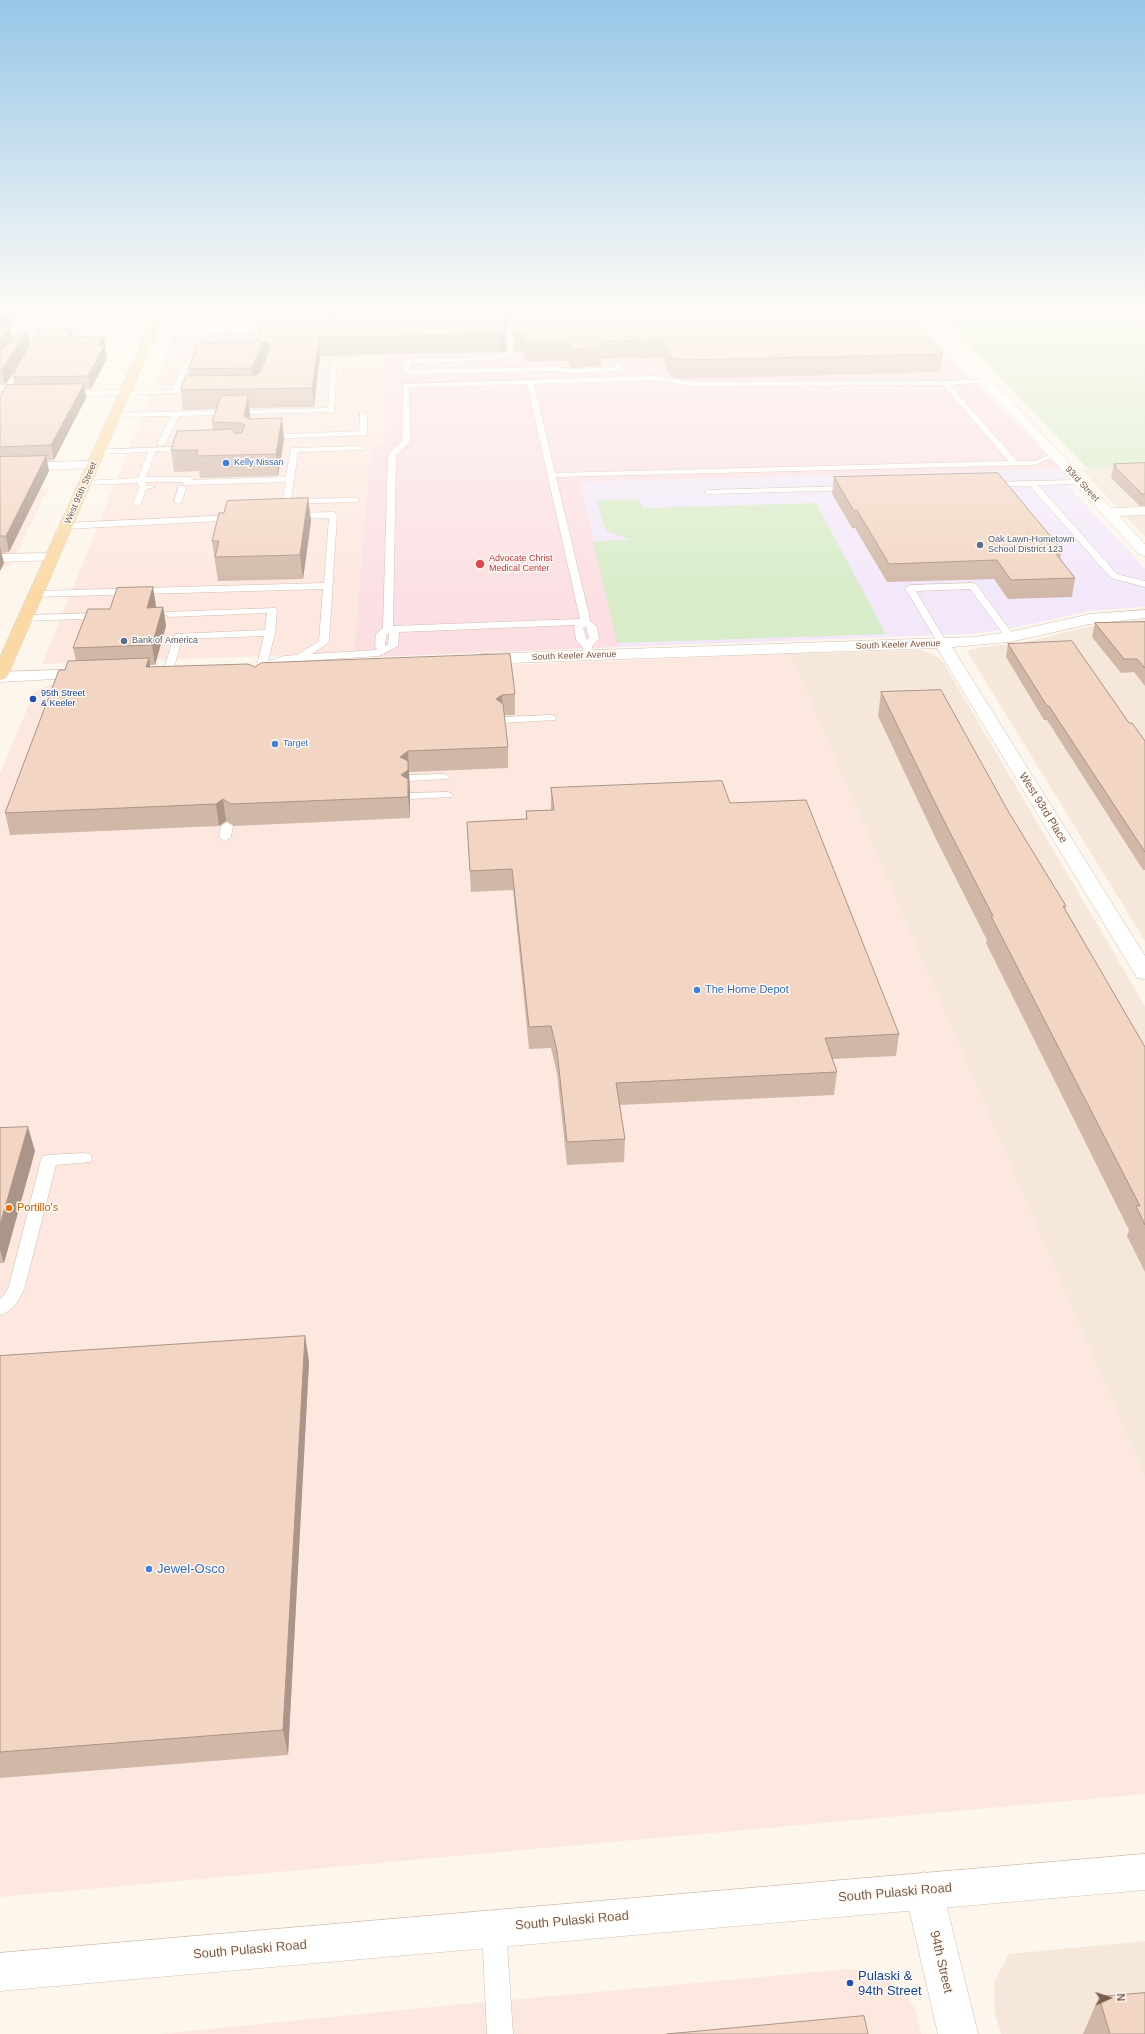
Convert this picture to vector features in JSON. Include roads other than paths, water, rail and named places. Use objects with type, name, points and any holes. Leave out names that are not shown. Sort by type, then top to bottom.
[{"type":"main road","name":"West 95th Street","points":[[0,676],[119,406]]},
{"type":"street","name":"93rd Street","points":[[1006,406],[1050,457],[1080,482],[1145,552]]},
{"type":"street","points":[[0,467],[93,465]]},
{"type":"street","points":[[1108,512],[1145,511]]},
{"type":"street","points":[[0,558],[52,557]]},
{"type":"street","name":"South Keeler Avenue","points":[[464,660],[588,650],[974,642],[1090,619],[1145,614]]},
{"type":"street","name":"West 93rd Place","points":[[942,643],[1145,973]]},
{"type":"street","points":[[253,668],[394,663]]},
{"type":"street","points":[[0,676],[100,673]]},
{"type":"street","name":"South Pulaski Road","points":[[0,1972],[1145,1872]]},
{"type":"street","name":"94th Street","points":[[924,1891],[958,2034]]},
{"type":"lane","points":[[115,415],[176,414],[218,416],[331,410],[331,406]]},
{"type":"lane","points":[[388,629],[390,480],[392,454],[406,442],[406,406]]},
{"type":"lane","points":[[536,406],[586,622],[592,627],[594,639],[588,650]]},
{"type":"lane","points":[[965,406],[1012,461]]},
{"type":"lane","points":[[161,444],[176,414]]},
{"type":"lane","points":[[260,437],[364,433],[363,414]]},
{"type":"lane","points":[[99,452],[198,448]]},
{"type":"lane","points":[[356,500],[286,502],[294,450],[360,448]]},
{"type":"lane","points":[[137,504],[153,449]]},
{"type":"lane","points":[[552,475],[1012,461],[1035,462],[1050,457]]},
{"type":"lane","points":[[85,483],[184,485],[290,479]]},
{"type":"lane","points":[[976,485],[1080,482]]},
{"type":"lane","points":[[1032,483],[1114,576],[1145,584]]},
{"type":"lane","points":[[178,502],[184,485]]},
{"type":"lane","points":[[708,492],[858,488]]},
{"type":"lane","points":[[286,516],[333,515],[324,642],[299,658]]},
{"type":"lane","points":[[68,523],[111,525],[145,521],[246,518]]},
{"type":"lane","points":[[36,594],[327,586]]},
{"type":"lane","points":[[942,643],[910,588],[974,586],[1010,636]]},
{"type":"lane","points":[[169,614],[272,610],[270,633],[253,668],[257,683]]},
{"type":"lane","points":[[25,618],[102,616]]},
{"type":"lane","points":[[388,629],[586,622]]},
{"type":"lane","points":[[253,668],[284,659],[379,653],[393,646],[394,632],[388,629]]},
{"type":"lane","points":[[168,671],[178,636],[270,633]]},
{"type":"lane","points":[[503,720],[551,718]]},
{"type":"lane","points":[[409,778],[441,774],[448,792],[410,796]]},
{"type":"lane","points":[[0,1309],[11,1299],[17,1286],[49,1160],[84,1158]]},
{"type":"lane","points":[[494,1928],[500,2034]]},
{"type":"place","name":"Kelly Nissan","points":[[226,463]]},
{"type":"place","name":"Oak Lawn-Hometown School District 123","points":[[980,545]]},
{"type":"place","name":"Advocate Christ Medical Center","points":[[480,564]]},
{"type":"place","name":"Bank of America","points":[[124,641]]},
{"type":"place","name":"95th Street & Keeler","points":[[33,699]]},
{"type":"place","name":"Target","points":[[275,744]]},
{"type":"place","name":"The Home Depot","points":[[697,990]]},
{"type":"place","name":"Portillo's","points":[[9,1208]]},
{"type":"place","name":"Jewel-Osco","points":[[149,1569]]},
{"type":"place","name":"Pulaski & 94th Street","points":[[850,1983]]}]
